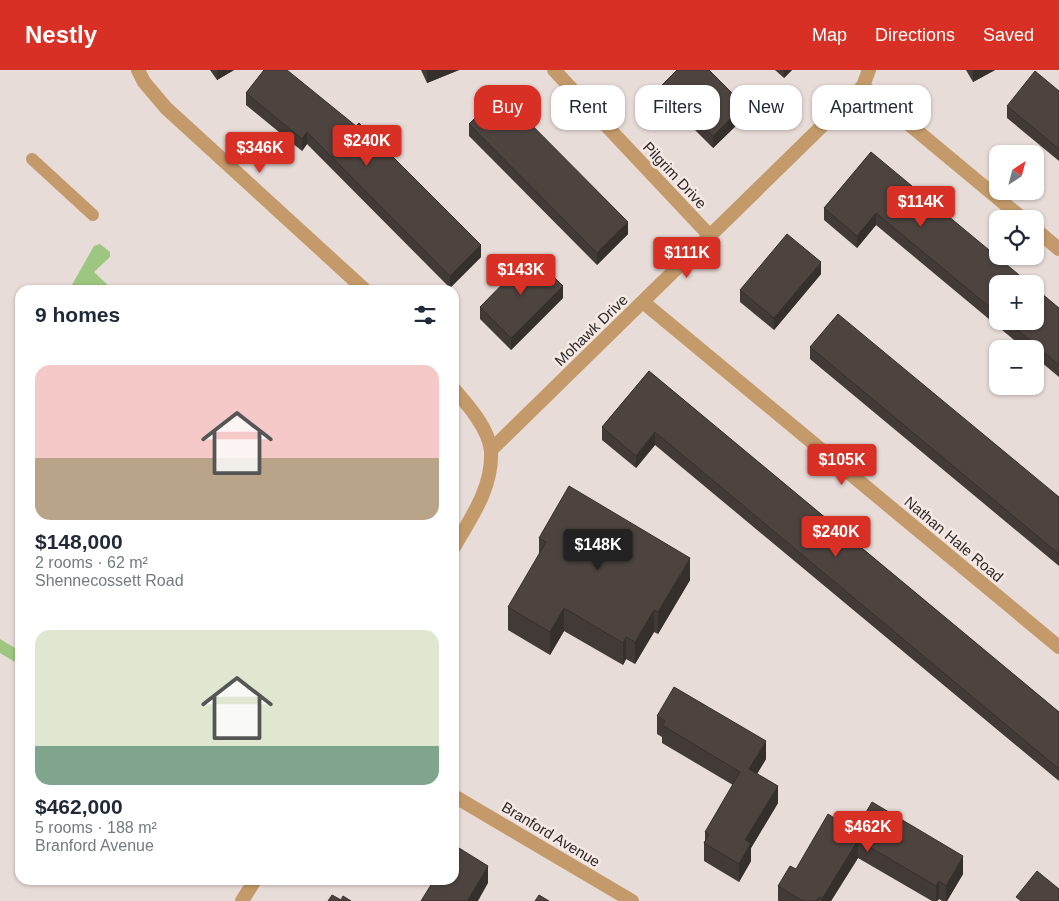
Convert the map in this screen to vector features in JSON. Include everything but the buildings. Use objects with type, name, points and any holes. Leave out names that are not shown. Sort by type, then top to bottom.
[{"type":"street","points":[[138,70],[144,82],[166,108],[360,285]]},
{"type":"street","name":"Pilgrim Drive","points":[[554,70],[710,236]]},
{"type":"street","points":[[863,85],[869,70]]},
{"type":"street","name":"Mohawk Drive","points":[[491,450],[818,130]]},
{"type":"street","points":[[916,130],[1012,210]]},
{"type":"street","points":[[1044,236],[1059,249]]},
{"type":"street","name":"Nathan Hale Road","points":[[643,302],[1059,648]]},
{"type":"street","points":[[459,396],[482,428],[491,450],[482,500],[459,539]]},
{"type":"street","name":"Branford Avenue","points":[[459,799],[632,901]]},
{"type":"street","points":[[242,901],[252,885]]},
{"type":"lane","points":[[32,159],[92,215]]},
{"type":"green space","points":[[100,244],[110,252],[110,257],[94,272],[108,285],[72,285],[94,246]]},
{"type":"green space","points":[[0,639],[15,648],[15,662],[0,653]]}]
